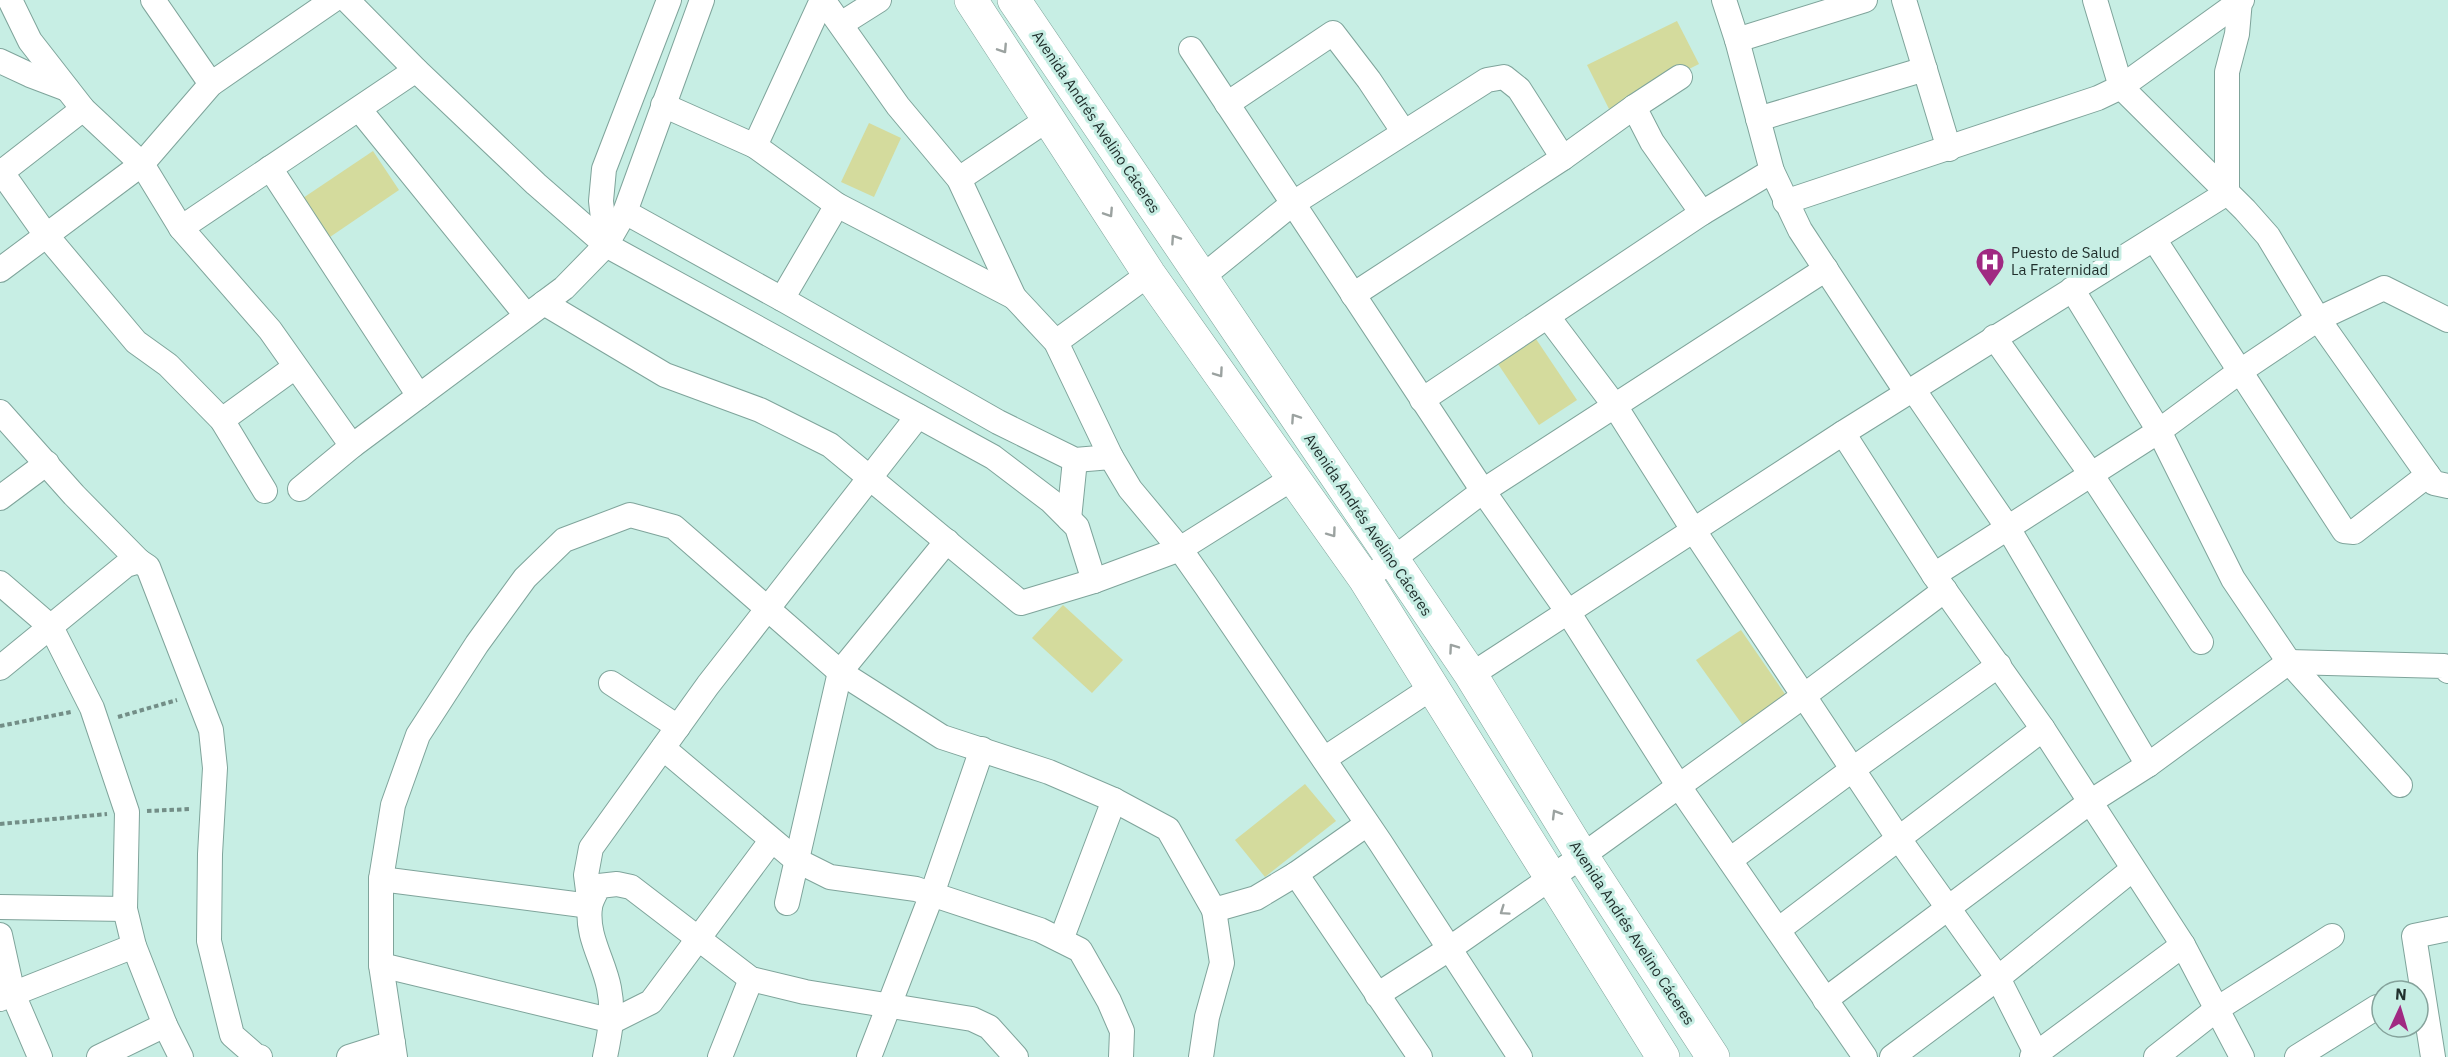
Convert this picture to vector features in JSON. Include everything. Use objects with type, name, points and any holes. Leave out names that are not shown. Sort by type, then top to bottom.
[{"type":"street","points":[[10,0],[30,41],[83,109],[142,164],[181,228],[270,330],[352,446]]},
{"type":"street","points":[[153,0],[211,84]]},
{"type":"street","points":[[0,270],[142,164],[211,84],[333,0]]},
{"type":"street","points":[[347,0],[416,70],[536,184],[606,245],[993,458],[1051,501],[1077,527],[1094,581]]},
{"type":"street","points":[[606,245],[601,201],[604,169],[669,0]]},
{"type":"street","points":[[300,489],[352,446],[564,288],[606,245],[625,212],[702,0]]},
{"type":"street","points":[[755,146],[823,0],[898,106],[959,179],[1014,297],[1056,342],[1111,457],[1130,489],[1180,549],[1324,759],[1520,1057]]},
{"type":"street","points":[[840,24],[879,0]]},
{"type":"street","points":[[971,0],[1149,274],[1365,579],[1663,1057]]},
{"type":"street","name":"Avenida Andrés Avelino Cáceres","points":[[1014,0],[1471,675],[1582,856],[1713,1057]]},
{"type":"street","points":[[1724,0],[1772,171],[1800,230],[1910,391],[2008,528],[2148,765]]},
{"type":"street","points":[[1737,40],[1866,0]]},
{"type":"street","points":[[1904,0],[1949,149]]},
{"type":"street","points":[[2095,0],[2121,87],[2245,210],[2268,236],[2318,320],[2438,481],[2354,532],[2344,531],[2154,239]]},
{"type":"street","points":[[1785,202],[2098,98],[2121,87],[2240,0]]},
{"type":"street","points":[[2227,193],[2227,72],[2237,34],[2240,0]]},
{"type":"street","points":[[1227,104],[1333,33],[1369,80],[1403,131]]},
{"type":"street","points":[[1191,49],[1422,400],[1568,612],[1678,785],[1865,1057]]},
{"type":"street","points":[[0,61],[67,89]]},
{"type":"street","points":[[1758,119],[1925,69]]},
{"type":"street","points":[[181,228],[416,70]]},
{"type":"street","points":[[1201,278],[1292,204],[1486,80],[1504,77],[1519,89],[1563,158]]},
{"type":"street","points":[[1353,295],[1563,158],[1680,77]]},
{"type":"street","points":[[663,105],[755,146],[837,205],[1014,297]]},
{"type":"street","points":[[1634,107],[1652,142],[1702,213]]},
{"type":"street","points":[[83,109],[1,171],[46,235],[136,342],[168,365],[222,420],[265,491]]},
{"type":"street","points":[[359,109],[535,309],[665,375],[760,410],[830,445],[1021,603],[1094,581],[1180,549],[1293,478]]},
{"type":"street","points":[[959,179],[1048,119]]},
{"type":"street","points":[[270,168],[418,396]]},
{"type":"street","points":[[1422,400],[1702,213],[1772,171]]},
{"type":"street","points":[[1471,675],[1994,337],[2227,193]]},
{"type":"street","points":[[782,299],[837,205]]},
{"type":"street","points":[[625,212],[998,422],[1075,460],[1111,457]]},
{"type":"street","points":[[1365,579],[1483,491],[1826,268]]},
{"type":"street","points":[[1056,342],[1149,274]]},
{"type":"street","points":[[1377,995],[1449,949],[1582,856],[1805,695],[2008,528],[2159,431],[2239,372],[2318,320],[2384,288],[2448,320]]},
{"type":"street","points":[[2072,289],[2159,431],[2233,579],[2289,662],[2400,785]]},
{"type":"street","points":[[1548,317],[1615,406],[1694,531],[1899,839],[1998,978],[2035,1056],[2183,945]]},
{"type":"street","points":[[1994,337],[2091,474],[2200,642]]},
{"type":"street","points":[[222,420],[295,367]]},
{"type":"street","points":[[0,412],[74,495],[139,561],[148,567],[211,730],[215,768],[210,854],[209,942],[232,1035],[260,1057]]},
{"type":"street","points":[[605,1057],[613,1021],[609,986],[590,927],[586,875],[591,848],[678,727],[918,416]]},
{"type":"street","points":[[1843,434],[1939,583],[2043,729],[2183,945],[2242,1057]]},
{"type":"street","points":[[1069,519],[1075,460]]},
{"type":"street","points":[[0,498],[47,463]]},
{"type":"street","points":[[349,1057],[394,1050],[381,964],[381,879],[393,805],[418,735],[477,644],[525,579],[564,540],[630,515],[674,527],[840,672],[942,737],[1049,772],[1114,800],[1168,829],[1214,910],[1222,963],[1206,1017],[1201,1057]]},
{"type":"street","points":[[787,903],[840,672],[947,542]]},
{"type":"street","points":[[0,668],[126,565],[139,561]]},
{"type":"street","points":[[0,583],[51,627],[94,716],[127,812],[125,909],[134,946],[165,1025],[181,1057]]},
{"type":"street","points":[[1825,1000],[2090,802],[2148,765],[2289,662],[2444,666],[2448,671]]},
{"type":"street","points":[[1730,860],[1999,665]]},
{"type":"street","points":[[610,683],[678,727]]},
{"type":"street","points":[[1324,759],[1433,687]]},
{"type":"street","points":[[1778,930],[2043,729]]},
{"type":"street","points":[[663,748],[796,861],[830,877],[916,888],[1040,930],[1080,950],[1109,1001],[1122,1031],[1121,1057]]},
{"type":"street","points":[[869,1057],[932,894],[982,749]]},
{"type":"street","points":[[1061,940],[1114,800]]},
{"type":"street","points":[[1214,910],[1256,898],[1296,874],[1367,824]]},
{"type":"street","points":[[381,964],[613,1021],[651,1002],[771,841]]},
{"type":"street","points":[[1892,1057],[1998,978],[2133,869]]},
{"type":"street","points":[[1296,874],[1420,1057]]},
{"type":"street","points":[[381,879],[590,906]]},
{"type":"street","points":[[590,906],[599,886],[617,884],[631,886],[751,979],[806,992],[972,1019],[989,1027],[1016,1057]]},
{"type":"street","points":[[0,907],[125,909]]},
{"type":"street","points":[[2433,1057],[2438,1024],[2414,936],[2448,929]]},
{"type":"street","points":[[0,935],[6,996],[40,1057]]},
{"type":"street","points":[[2156,1057],[2217,1010],[2332,936]]},
{"type":"street","points":[[6,996],[134,946]]},
{"type":"street","points":[[720,1057],[751,979]]},
{"type":"street","points":[[2296,1057],[2370,1011]]},
{"type":"street","points":[[99,1057],[165,1025]]},
{"type":"path","points":[[0,726],[94,716],[197,694]]},
{"type":"green space","points":[[1677,21],[1699,64],[1609,109],[1587,65]]},
{"type":"green space","points":[[869,123],[901,138],[874,197],[841,182]]},
{"type":"green space","points":[[373,151],[399,190],[330,237],[303,198]]},
{"type":"green space","points":[[1536,339],[1577,400],[1539,425],[1498,364]]},
{"type":"green space","points":[[1063,605],[1123,660],[1092,693],[1032,638]]},
{"type":"green space","points":[[1741,630],[1787,697],[1744,727],[1696,660]]},
{"type":"green space","points":[[1305,784],[1336,821],[1265,877],[1235,840]]},
{"type":"place","name":"Puesto de Salud La Fraternidad","points":[[1990,288]]}]
